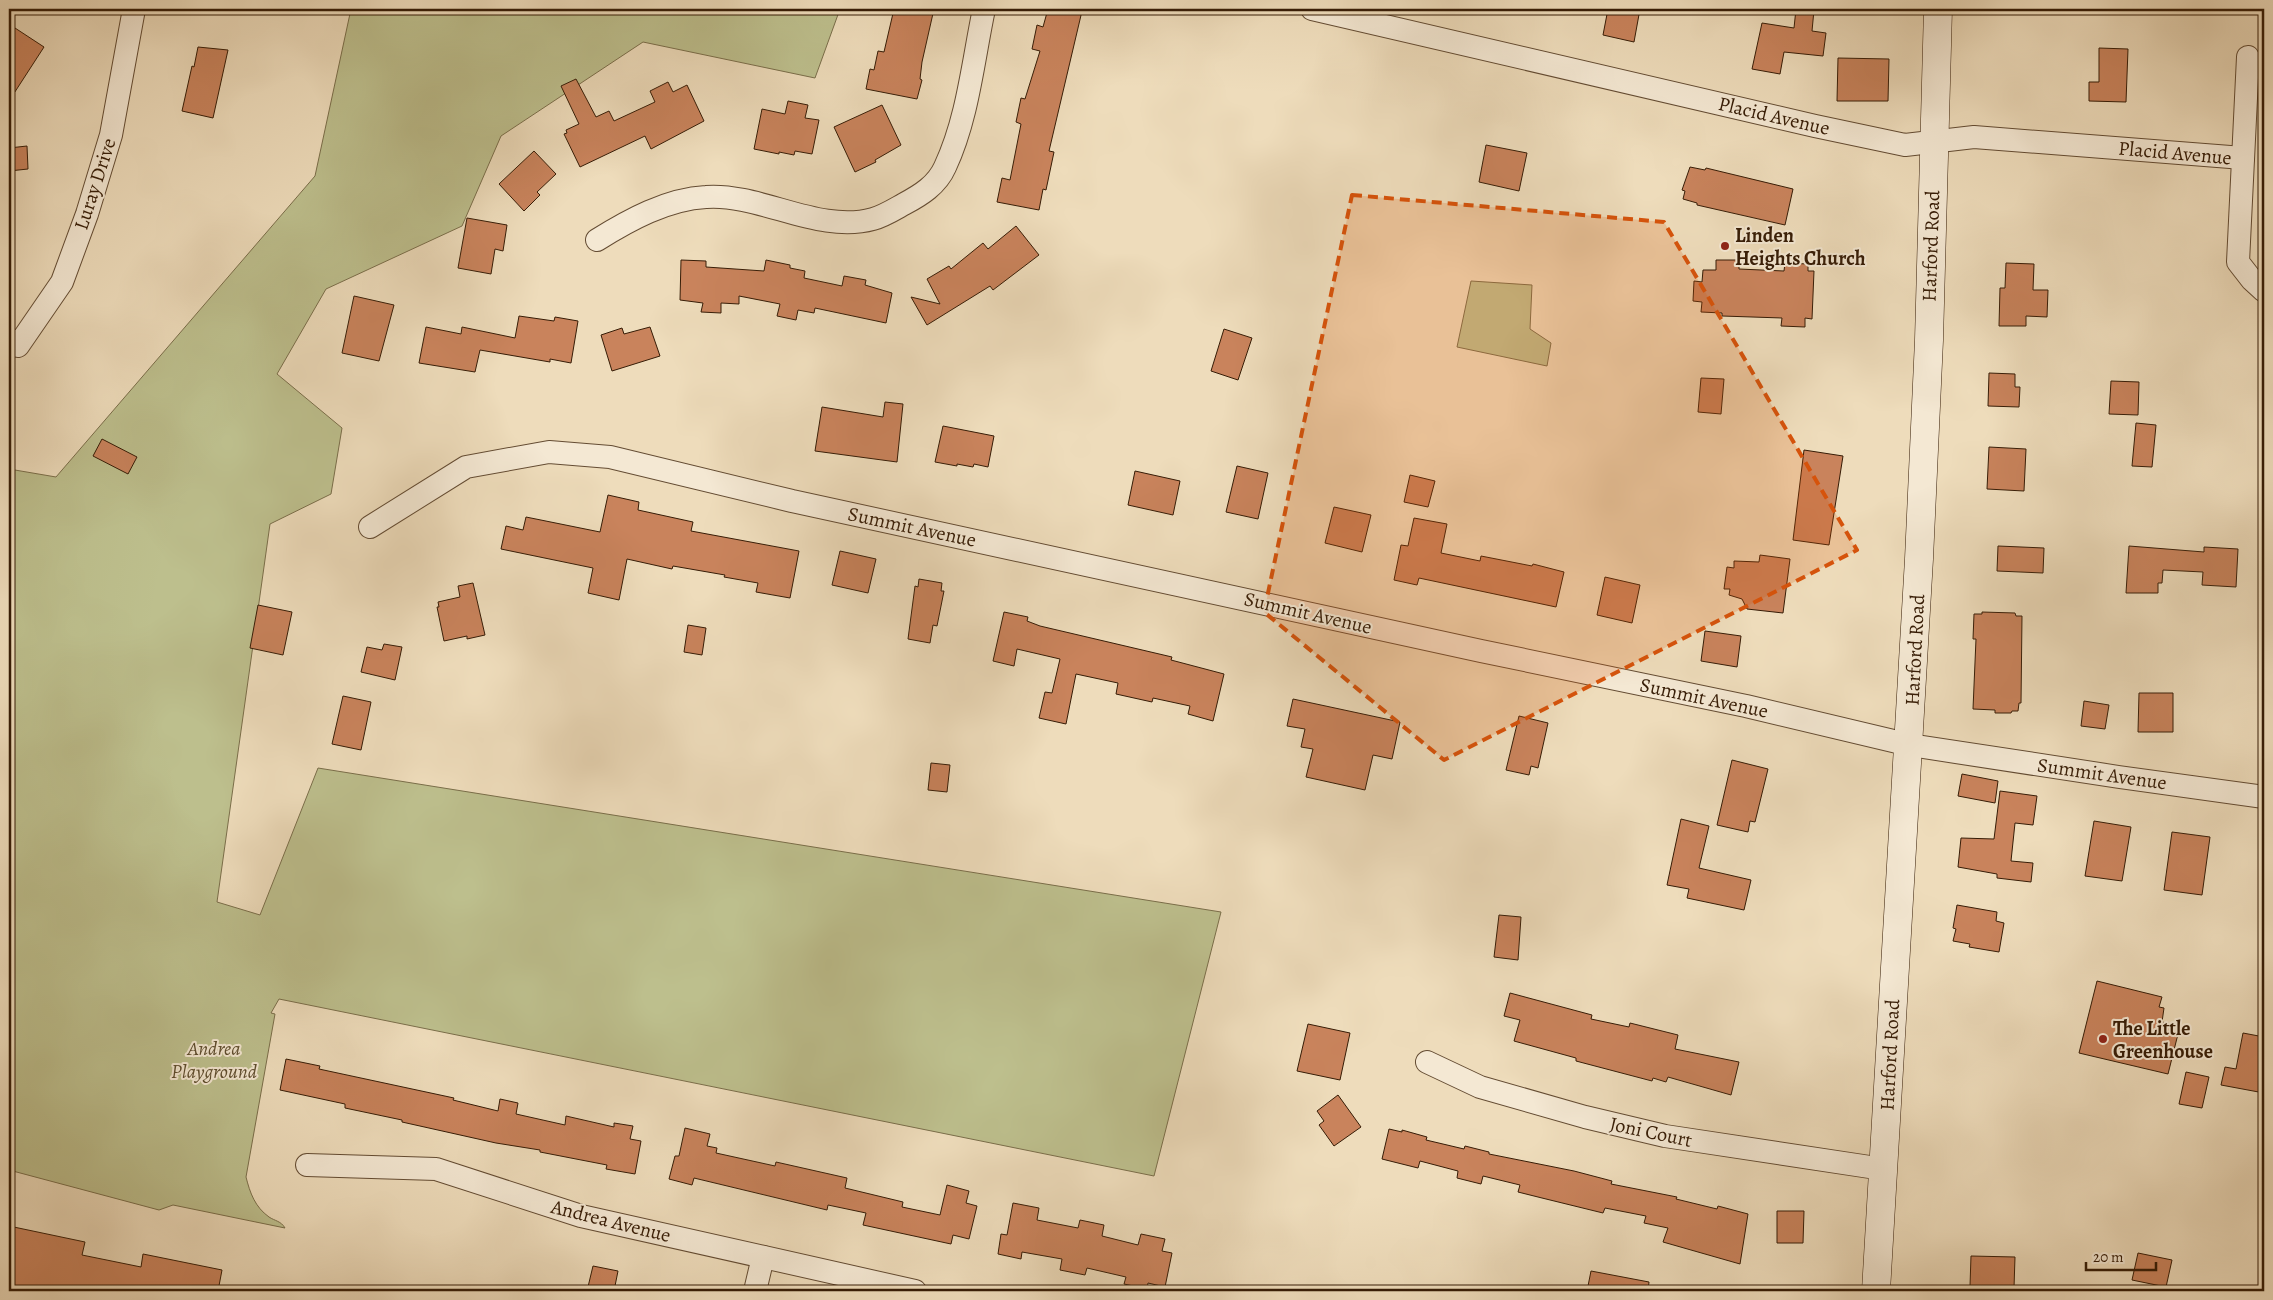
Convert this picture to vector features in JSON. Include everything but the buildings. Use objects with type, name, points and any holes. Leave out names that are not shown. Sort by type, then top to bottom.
[{"type":"main road","name":"Harford Road","points":[[1876,1291],[1910,746],[1928,349],[1938,9]]},
{"type":"street","name":"Luray Drive","points":[[13,342],[62,282],[87,214],[111,135],[134,9]]},
{"type":"street","points":[[597,240],[630,220],[669,205],[704,197],[730,197],[824,220],[852,221],[873,219],[919,196],[933,185],[945,169],[953,148],[963,114],[984,9]]},
{"type":"street","name":"Placid Avenue","points":[[1312,9],[1815,126],[1905,145],[1974,137],[2243,158]]},
{"type":"street","points":[[2248,56],[2238,262],[2264,292]]},
{"type":"street","name":"Summit Avenue","points":[[370,527],[466,467],[549,452],[610,458],[792,501],[1481,651],[1746,706],[1910,746],[2264,796]]},
{"type":"street","name":"Joni Court","points":[[1427,1062],[1480,1087],[1585,1118],[1664,1136],[1883,1169]]},
{"type":"street","name":"Andrea Avenue","points":[[307,1165],[436,1169],[581,1216],[915,1291]]},
{"type":"street","points":[[755,1291],[763,1257]]},
{"type":"highlighted area","points":[[1352,195],[1664,222],[1857,550],[1444,760],[1264,612]]},
{"type":"green space","name":"Andrea Playground","points":[[351,9],[840,9],[815,78],[643,42],[501,136],[462,226],[326,289],[277,374],[342,428],[331,494],[270,524],[217,902],[260,915],[318,768],[1221,912],[1154,1176],[279,999],[271,1013],[275,1014],[246,1177],[251,1194],[260,1209],[285,1228],[173,1205],[159,1210],[9,1170],[9,469],[56,477],[315,176]]},
{"type":"green space","points":[[1471,281],[1532,285],[1530,329],[1551,343],[1547,366],[1457,347]]},
{"type":"place","name":"Linden Heights Church","points":[[1725,246]]},
{"type":"place","name":"The Little Greenhouse","points":[[2103,1039]]}]
